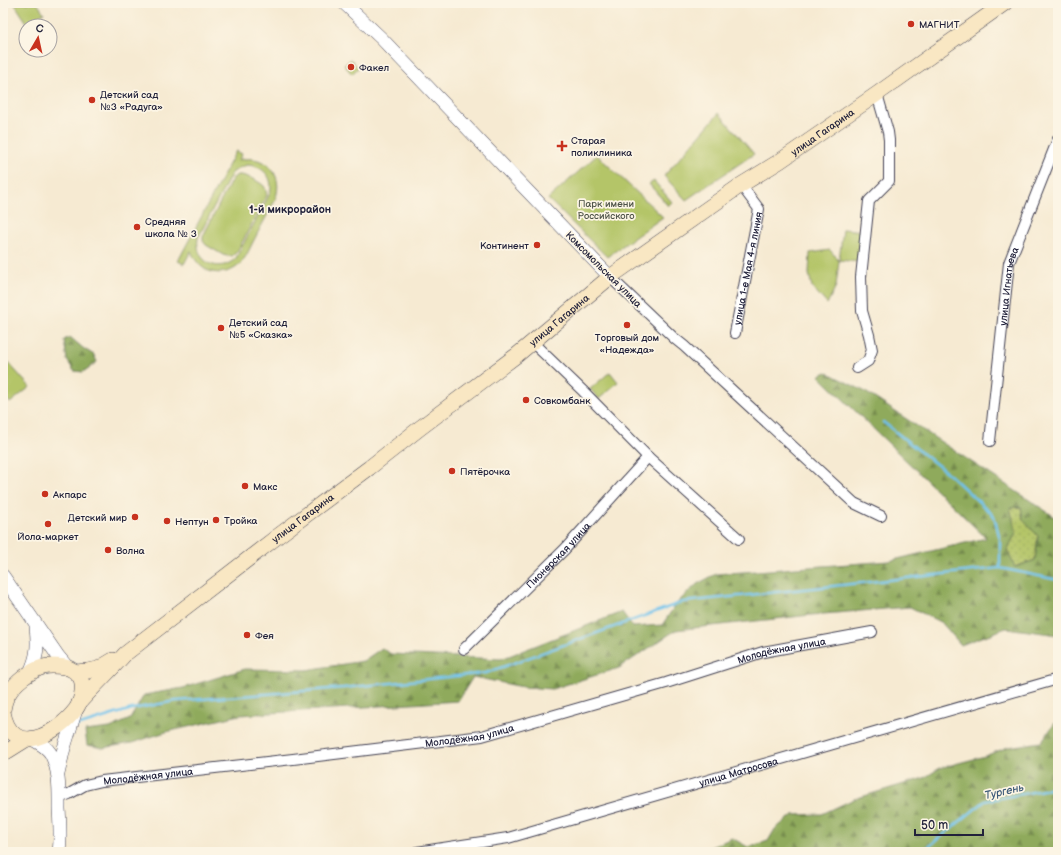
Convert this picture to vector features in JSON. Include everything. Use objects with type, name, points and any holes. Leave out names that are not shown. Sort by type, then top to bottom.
[{"type":"main road","name":"улица Гагарина","points":[[72,670],[87,672],[125,654],[516,355],[610,277],[742,185],[877,94],[1005,3]]},
{"type":"main road","name":"улица Гагарина","points":[[78,706],[97,683],[125,654]]},
{"type":"main road","points":[[3,754],[29,739],[53,730],[78,706],[82,692],[82,681],[80,677],[72,670],[60,666],[45,667],[37,670],[29,674],[18,683],[7,695],[3,711],[4,720],[12,731],[20,737],[29,739]]},
{"type":"street","name":"Комсомольская улица","points":[[344,3],[381,38],[610,277],[674,338],[854,503],[881,516]]},
{"type":"street","points":[[857,368],[868,361],[872,350],[862,311],[861,277],[869,201],[889,181],[888,132],[877,94]]},
{"type":"street","name":"улица Игнатьева","points":[[990,441],[1009,263],[1058,139]]},
{"type":"street","name":"улица 1-е Мая 4-я линия","points":[[735,333],[759,210],[742,185]]},
{"type":"street","points":[[532,342],[648,457],[739,539]]},
{"type":"street","name":"Пионерская улица","points":[[464,649],[565,550],[648,457]]},
{"type":"street","points":[[3,576],[58,656],[72,670]]},
{"type":"street","points":[[29,674],[35,664],[37,654],[38,642],[36,625]]},
{"type":"street","name":"Молодёжная улица","points":[[59,798],[85,785],[102,781],[482,736],[666,683],[763,652],[872,632]]},
{"type":"street","name":"улица Матросова","points":[[417,852],[508,838],[1058,679]]},
{"type":"street","name":"улица Гагарина","points":[[58,776],[66,741],[78,706]]},
{"type":"street","name":"улица Гагарина","points":[[29,739],[45,747],[55,763],[58,776],[59,798],[59,852]]},
{"type":"green space","points":[[14,3],[37,3],[44,13],[36,18],[24,18]]},
{"type":"green space","name":"Факел","points":[[351,59],[358,68],[352,74],[344,65]]},
{"type":"green space","points":[[719,113],[754,154],[686,200],[664,176]]},
{"type":"green space","points":[[236,151],[242,154],[239,160],[257,160],[265,163],[271,168],[277,182],[275,200],[247,255],[240,264],[229,271],[215,273],[205,269],[199,264],[191,251],[184,264],[178,261]],"holes":[[[247,165],[262,170],[269,177],[271,187],[270,193],[236,258],[229,263],[222,265],[209,263],[200,254],[198,238],[232,173]]]},
{"type":"green space","name":"Парк имени Российского","points":[[597,155],[663,217],[607,257],[548,199]]},
{"type":"green space","points":[[237,175],[247,177],[262,184],[265,187],[267,195],[237,252],[232,256],[227,256],[206,245],[203,241],[203,236],[231,181]]},
{"type":"green space","points":[[654,181],[672,202],[668,206],[649,184]]},
{"type":"green space","points":[[843,229],[863,231],[859,262],[839,260]]},
{"type":"green space","points":[[830,250],[839,261],[836,286],[827,304],[812,287],[809,274],[810,253]]},
{"type":"green space","points":[[70,337],[94,355],[97,362],[83,372],[74,371],[67,360],[64,340]]},
{"type":"green space","points":[[6,360],[30,387],[10,403],[3,395],[3,363]]},
{"type":"green space","points":[[610,372],[618,382],[599,399],[590,389]]},
{"type":"green space","points":[[826,372],[864,391],[1058,519],[1058,635],[1006,628],[961,645],[942,623],[910,607],[811,615],[676,630],[619,668],[552,689],[523,687],[473,677],[458,701],[240,715],[166,732],[132,743],[103,748],[87,745],[85,731],[110,728],[130,719],[144,695],[183,688],[245,669],[306,670],[363,661],[382,648],[391,654],[501,659],[622,612],[633,627],[662,625],[677,603],[697,584],[716,574],[889,561],[986,538],[819,376]],"holes":[[[1021,507],[1023,520],[1038,536],[1035,560],[1015,567],[1007,550],[1016,533],[1010,508]]]},
{"type":"green space","points":[[1021,507],[1023,520],[1038,535],[1035,560],[1014,567],[1007,550],[1016,533],[1010,508]]},
{"type":"green space","points":[[1058,719],[1058,852],[699,852],[732,838],[748,847],[768,841],[775,829],[793,815],[822,814],[854,799],[924,778],[940,768],[985,756],[1008,747],[1041,742]]},
{"type":"waterway","points":[[883,422],[950,475],[994,516],[1000,539],[1000,568]]},
{"type":"waterway","points":[[77,726],[132,709],[176,701],[343,688],[486,673],[683,602],[1000,568],[1058,580]]},
{"type":"waterway","name":"Тургень","points":[[922,852],[985,801],[1058,788]]},
{"type":"place","name":"МАГНИТ","points":[[911,24]]},
{"type":"place","name":"Факел","points":[[351,67]]},
{"type":"place","name":"Детский сад №3 «Радуга»","points":[[92,100]]},
{"type":"place","name":"Старая поликлиника","points":[[562,146]]},
{"type":"place","name":"Средняя школа № 3","points":[[137,227]]},
{"type":"place","name":"Континент","points":[[537,245]]},
{"type":"place","name":"Торговый дом «Надежда»","points":[[627,325]]},
{"type":"place","name":"Детский сад №5 «Сказка»","points":[[221,328]]},
{"type":"place","name":"Совкомбанк","points":[[526,400]]},
{"type":"place","name":"Пятёрочка","points":[[452,471]]},
{"type":"place","name":"Макс","points":[[245,486]]},
{"type":"place","name":"Акпарс","points":[[45,494]]},
{"type":"place","name":"Детский мир","points":[[135,517]]},
{"type":"place","name":"Тройка","points":[[216,520]]},
{"type":"place","name":"Нептун","points":[[167,521]]},
{"type":"place","name":"Йола-маркет","points":[[48,524]]},
{"type":"place","name":"Волна","points":[[108,550]]},
{"type":"place","name":"Фея","points":[[247,635]]},
{"type":"district","name":"1-й микрорайон","points":[[290,209]]}]
